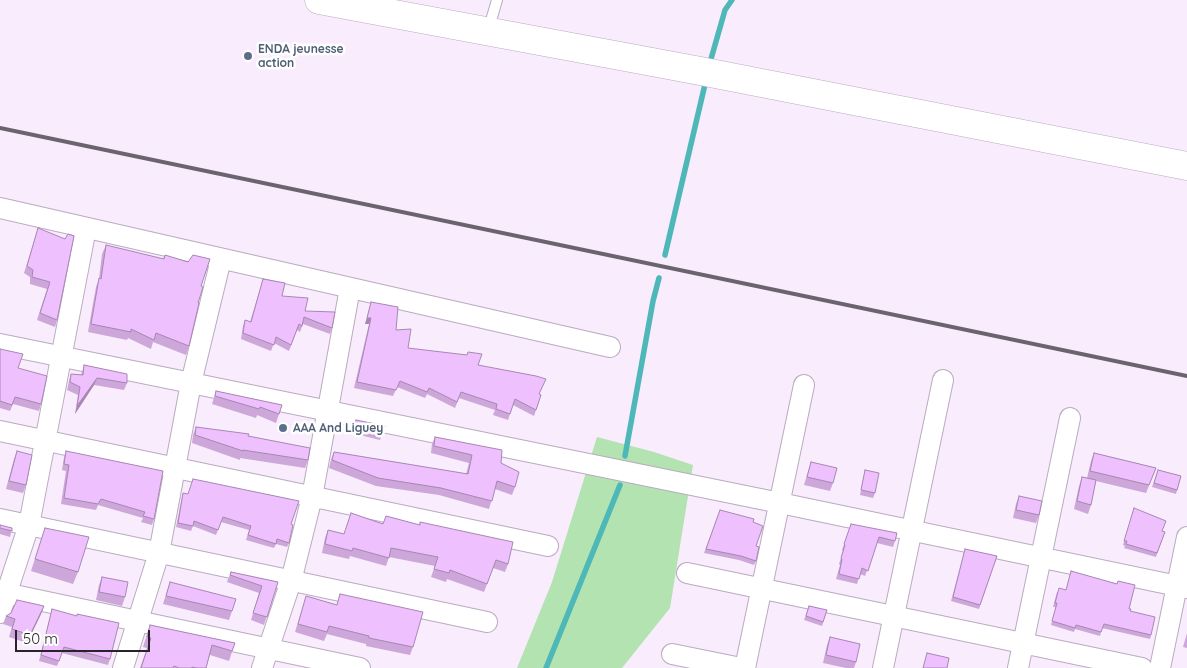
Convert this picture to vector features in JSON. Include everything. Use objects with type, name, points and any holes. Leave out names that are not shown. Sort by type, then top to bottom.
[{"type":"highway","points":[[319,0],[1182,162]]},
{"type":"street","points":[[0,208],[610,347]]},
{"type":"street","points":[[0,613],[3,593],[29,526],[86,228]]},
{"type":"street","points":[[123,668],[159,553],[191,382],[222,258]]},
{"type":"street","points":[[262,668],[291,581],[312,497],[350,288]]},
{"type":"street","points":[[0,344],[1182,587]]},
{"type":"street","points":[[883,668],[943,380]]},
{"type":"street","points":[[745,668],[804,385]]},
{"type":"street","points":[[1018,668],[1070,418]]},
{"type":"street","points":[[0,431],[548,546]]},
{"type":"street","points":[[0,519],[487,622]]},
{"type":"street","points":[[1160,668],[1182,587],[1187,538]]},
{"type":"street","points":[[687,573],[1142,668]]},
{"type":"street","points":[[3,593],[360,668]]},
{"type":"street","points":[[672,654],[741,668]]},
{"type":"lane","points":[[488,32],[497,0]]},
{"type":"green space","points":[[597,437],[654,452],[693,465],[670,608],[622,668],[517,668],[552,582]]},
{"type":"building","points":[[38,228],[65,239],[68,234],[74,236],[57,320],[40,313],[50,282],[32,277],[33,270],[27,266]]},
{"type":"building","points":[[106,245],[164,259],[165,255],[188,262],[193,255],[210,259],[201,286],[203,287],[189,346],[156,333],[154,340],[131,329],[131,332],[91,324]]},
{"type":"building","points":[[263,279],[285,283],[282,296],[308,298],[305,311],[335,312],[332,328],[304,317],[302,326],[299,324],[291,345],[276,337],[274,345],[243,333],[245,320],[251,322]]},
{"type":"building","points":[[371,302],[398,307],[396,330],[411,329],[408,348],[467,355],[468,352],[482,354],[478,365],[546,379],[539,394],[541,395],[536,410],[515,399],[510,414],[496,409],[497,404],[461,392],[457,402],[429,388],[427,392],[400,381],[396,390],[357,382],[371,318],[367,318]]},
{"type":"building","points":[[0,349],[23,354],[18,368],[47,376],[41,404],[15,397],[12,405],[0,401]]},
{"type":"building","points":[[84,365],[127,374],[127,383],[97,378],[77,406],[80,387],[70,382],[71,374],[83,375]]},
{"type":"building","points":[[216,391],[282,405],[279,414],[260,407],[259,409],[215,396]]},
{"type":"building","points":[[356,420],[385,426],[383,432],[355,425]]},
{"type":"building","points":[[196,427],[249,434],[248,436],[310,448],[308,460],[243,451],[195,435]]},
{"type":"building","points":[[435,437],[502,450],[501,463],[519,472],[515,487],[497,481],[492,501],[441,488],[378,478],[332,460],[334,452],[468,474],[472,455],[434,446]]},
{"type":"building","points":[[17,451],[32,455],[26,485],[9,481]]},
{"type":"building","points":[[66,451],[163,471],[154,519],[143,516],[145,512],[101,499],[98,504],[64,498],[69,465],[64,464]]},
{"type":"building","points":[[1094,453],[1156,468],[1149,485],[1090,471]]},
{"type":"building","points":[[811,462],[837,468],[833,483],[807,477]]},
{"type":"building","points":[[865,470],[879,473],[875,493],[861,490]]},
{"type":"building","points":[[1158,470],[1181,476],[1177,490],[1154,483]]},
{"type":"building","points":[[1082,477],[1096,480],[1091,505],[1077,501]]},
{"type":"building","points":[[193,479],[299,501],[291,524],[293,525],[289,543],[277,539],[276,544],[248,535],[251,526],[223,517],[218,530],[194,521],[193,526],[178,523],[183,493],[188,494]]},
{"type":"building","points":[[1019,496],[1042,501],[1039,515],[1016,510]]},
{"type":"building","points":[[1134,508],[1166,521],[1162,531],[1165,532],[1157,553],[1126,544],[1127,541],[1124,541]]},
{"type":"building","points":[[720,510],[754,519],[753,522],[763,526],[756,546],[759,547],[756,561],[706,549]]},
{"type":"building","points":[[351,513],[383,524],[386,516],[420,525],[420,522],[513,542],[508,564],[496,560],[487,584],[450,570],[449,573],[434,569],[438,557],[391,548],[389,558],[353,548],[352,551],[325,544],[328,530],[344,534]]},
{"type":"building","points":[[851,524],[897,533],[895,541],[879,537],[868,571],[862,568],[859,579],[839,574],[844,544]]},
{"type":"building","points":[[0,525],[12,528],[12,531],[0,528]]},
{"type":"building","points":[[45,528],[89,537],[78,572],[35,559]]},
{"type":"building","points":[[965,549],[997,556],[980,605],[953,597]]},
{"type":"building","points":[[1071,571],[1117,584],[1118,581],[1135,585],[1129,609],[1131,609],[1130,611],[1155,617],[1151,635],[1104,624],[1101,632],[1076,625],[1075,628],[1052,621],[1059,588],[1066,590]]},
{"type":"building","points":[[231,572],[278,582],[267,617],[253,613],[262,586],[230,575]]},
{"type":"building","points":[[102,577],[128,582],[125,597],[99,592]]},
{"type":"building","points":[[170,582],[236,599],[232,611],[166,596]]},
{"type":"building","points":[[340,594],[423,612],[413,647],[369,638],[369,636],[329,626],[327,632],[298,624],[306,596],[337,605]]},
{"type":"building","points":[[17,600],[44,606],[30,635],[12,629],[15,619],[6,616],[11,613]]},
{"type":"building","points":[[809,606],[827,610],[823,622],[806,616]]},
{"type":"building","points":[[52,609],[77,616],[77,614],[119,623],[110,659],[64,647],[59,661],[41,655]]},
{"type":"building","points":[[150,625],[235,643],[232,651],[212,645],[206,668],[179,668],[174,666],[173,668],[141,668],[151,638],[147,637]]},
{"type":"building","points":[[830,637],[860,644],[856,662],[826,655]]},
{"type":"building","points":[[927,653],[949,658],[947,668],[923,668]]},
{"type":"waterway","points":[[709,66],[725,10],[732,0]]},
{"type":"waterway","points":[[665,255],[706,80]]},
{"type":"waterway","points":[[625,456],[653,301],[659,278]]},
{"type":"waterway","points":[[546,668],[620,485]]},
{"type":"railway","points":[[0,128],[1187,376]]},
{"type":"place","name":"ENDA jeunesse action","points":[[248,56]]},
{"type":"place","name":"AAA And Liguey","points":[[283,428]]}]
